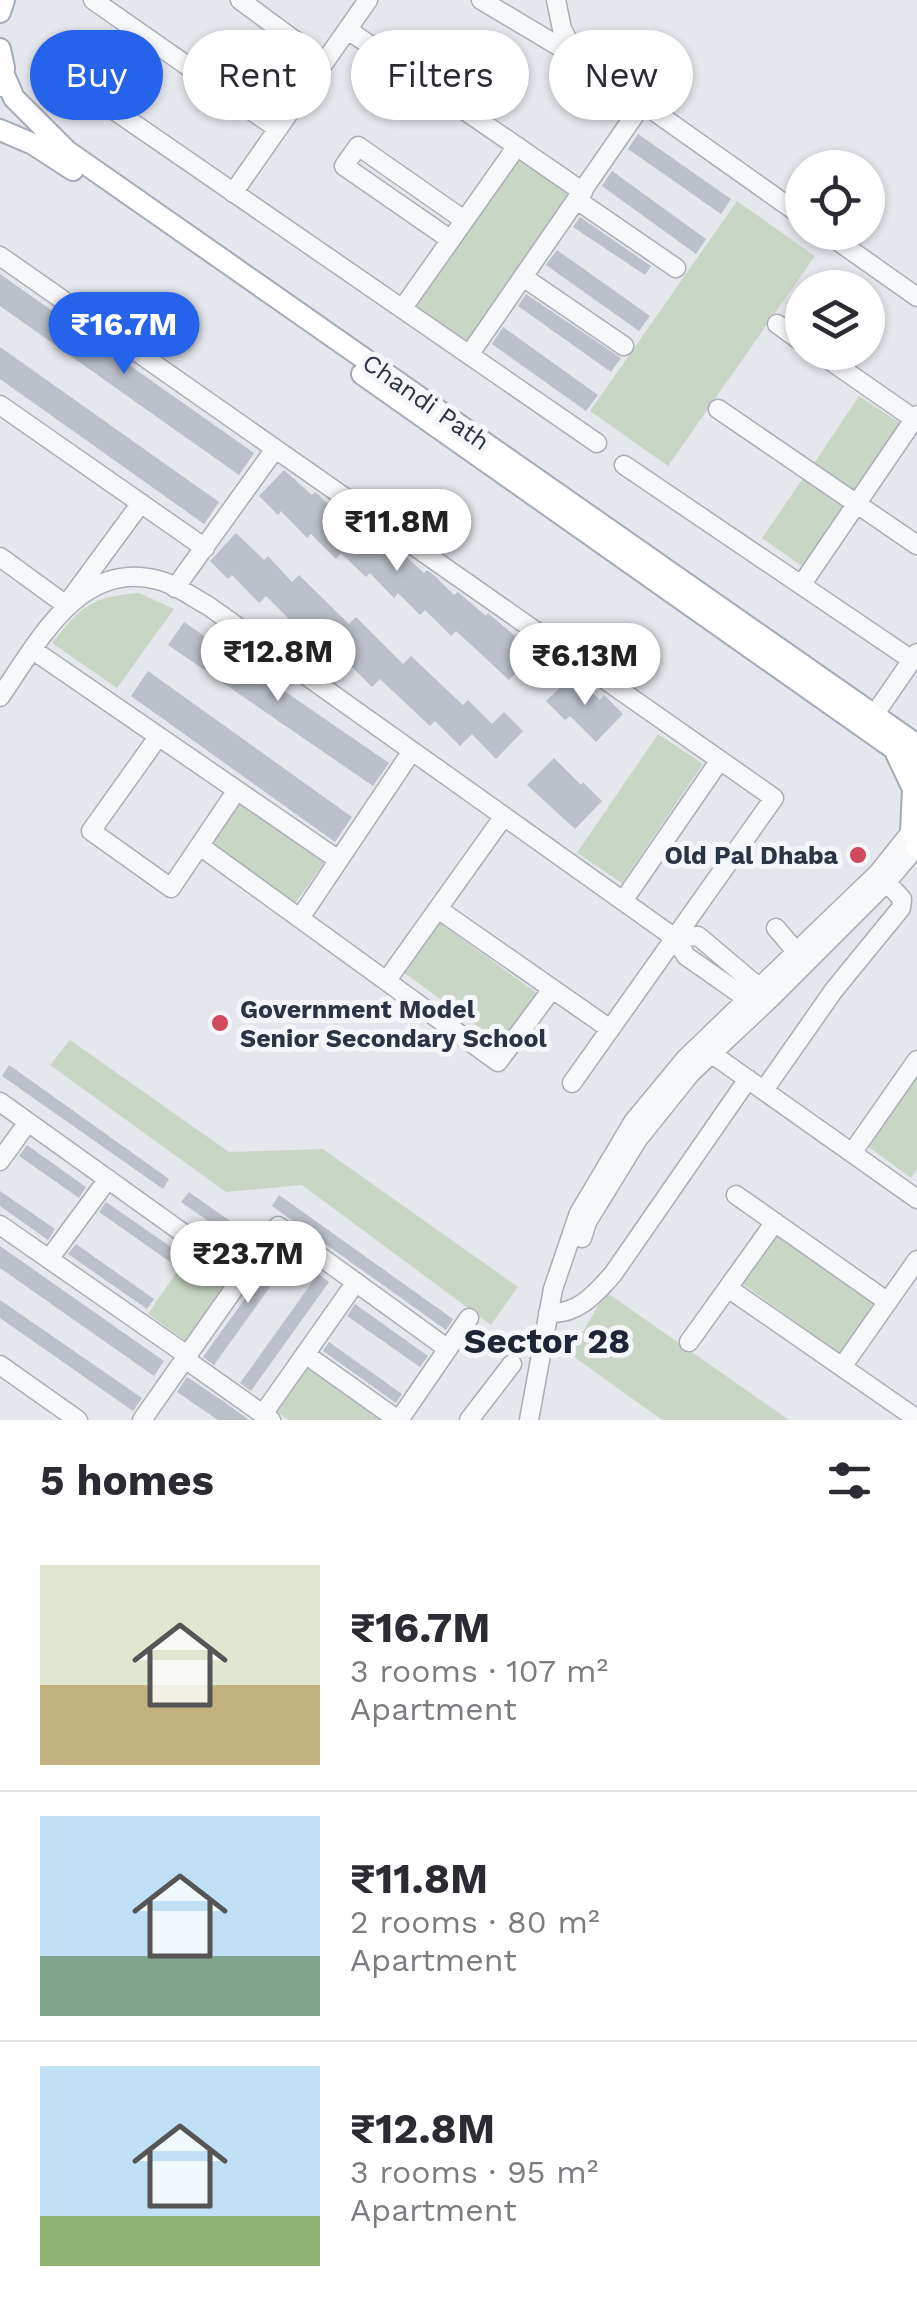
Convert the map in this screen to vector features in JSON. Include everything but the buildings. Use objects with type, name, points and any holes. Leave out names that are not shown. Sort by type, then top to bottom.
[{"type":"main road","points":[[0,12],[4,0]]},
{"type":"main road","points":[[0,48],[2,84]]},
{"type":"main road","name":"Chandi Path","points":[[2,84],[67,151],[874,714],[909,743],[917,765]]},
{"type":"main road","name":"Chandi Path","points":[[0,130],[58,160],[909,743]]},
{"type":"main road","points":[[909,743],[916,839]]},
{"type":"street","points":[[93,0],[278,129]]},
{"type":"street","points":[[240,0],[281,30]]},
{"type":"street","points":[[331,53],[368,0]]},
{"type":"street","points":[[480,0],[549,40]]},
{"type":"street","points":[[556,0],[563,30]]},
{"type":"street","points":[[348,30],[517,146],[676,268]]},
{"type":"street","points":[[128,120],[597,443]]},
{"type":"street","points":[[233,193],[284,120]]},
{"type":"street","points":[[469,356],[631,120]]},
{"type":"street","points":[[667,120],[785,204]]},
{"type":"street","points":[[451,240],[344,166],[358,146],[464,220]]},
{"type":"street","points":[[402,309],[517,146]]},
{"type":"street","points":[[851,250],[917,297]]},
{"type":"street","points":[[0,256],[774,798],[572,1083]]},
{"type":"street","points":[[524,277],[624,346]]},
{"type":"street","points":[[777,324],[785,330]]},
{"type":"street","points":[[802,584],[916,419],[844,370]]},
{"type":"street","points":[[0,404],[205,548]]},
{"type":"street","points":[[718,409],[917,545]]},
{"type":"street","points":[[175,588],[275,449]]},
{"type":"street","points":[[624,465],[914,656],[874,714]]},
{"type":"street","points":[[0,697],[142,503]]},
{"type":"street","points":[[0,556],[66,605]]},
{"type":"street","points":[[66,605],[87,590],[124,577],[162,580],[207,605],[676,938],[686,956],[761,998]]},
{"type":"street","points":[[33,650],[337,859]]},
{"type":"street","points":[[158,736],[91,830],[171,888],[237,790]]},
{"type":"street","points":[[300,918],[412,751]]},
{"type":"street","points":[[624,901],[720,760]]},
{"type":"street","points":[[387,980],[504,816]]},
{"type":"street","points":[[529,1420],[554,1313],[588,1222],[638,1139],[706,1050],[882,878],[916,839]]},
{"type":"street","points":[[200,846],[498,1062],[552,988]]},
{"type":"street","points":[[554,1313],[591,1298],[613,1274],[756,1085],[901,908],[902,898],[882,878]]},
{"type":"street","points":[[438,909],[610,1029]]},
{"type":"street","points":[[776,928],[801,958]]},
{"type":"street","points":[[706,1050],[917,1198]]},
{"type":"street","points":[[852,1152],[917,1060]]},
{"type":"street","points":[[0,1102],[243,1276]]},
{"type":"street","points":[[0,1161],[28,1122]]},
{"type":"street","points":[[49,1259],[108,1179]]},
{"type":"street","points":[[736,1194],[888,1302]]},
{"type":"street","points":[[689,1342],[775,1222]]},
{"type":"street","points":[[0,1224],[267,1417],[356,1282]]},
{"type":"street","points":[[142,1420],[278,1226],[448,1350]]},
{"type":"street","points":[[842,1367],[917,1260]]},
{"type":"street","points":[[728,1288],[917,1420]]},
{"type":"street","points":[[540,1420],[554,1313]]},
{"type":"street","points":[[305,1354],[399,1420],[469,1318]]},
{"type":"street","points":[[469,1420],[512,1364]]},
{"type":"street","points":[[0,1365],[78,1420]]},
{"type":"green space","points":[[516,156],[571,194],[467,345],[412,306]]},
{"type":"green space","points":[[737,201],[785,235],[785,250],[806,250],[815,256],[805,270],[785,270],[785,299],[668,466],[590,411]]},
{"type":"green space","points":[[859,396],[900,423],[855,492],[813,465]]},
{"type":"green space","points":[[804,477],[848,507],[806,569],[762,538]]},
{"type":"green space","points":[[139,593],[174,609],[117,688],[52,643],[88,606],[109,597]]},
{"type":"green space","points":[[658,734],[703,764],[622,883],[577,853]]},
{"type":"green space","points":[[239,804],[324,863],[294,905],[209,846]]},
{"type":"green space","points":[[439,922],[538,994],[502,1044],[403,972]]},
{"type":"green space","points":[[70,1040],[229,1152],[323,1149],[518,1287],[491,1325],[302,1185],[226,1192],[50,1065]]},
{"type":"green space","points":[[917,1074],[917,1169],[911,1178],[866,1145]]},
{"type":"green space","points":[[775,1233],[875,1305],[840,1354],[740,1282]]},
{"type":"green space","points":[[191,1251],[229,1278],[186,1341],[148,1314]]},
{"type":"green space","points":[[606,1292],[789,1420],[662,1420],[570,1354]]},
{"type":"green space","points":[[308,1368],[380,1420],[289,1420],[277,1412]]},
{"type":"place","name":"Old Pal Dhaba","points":[[858,855]]},
{"type":"place","name":"Government Model Senior Secondary School","points":[[220,1023]]},
{"type":"district","name":"Sector 28","points":[[547,1341]]}]
